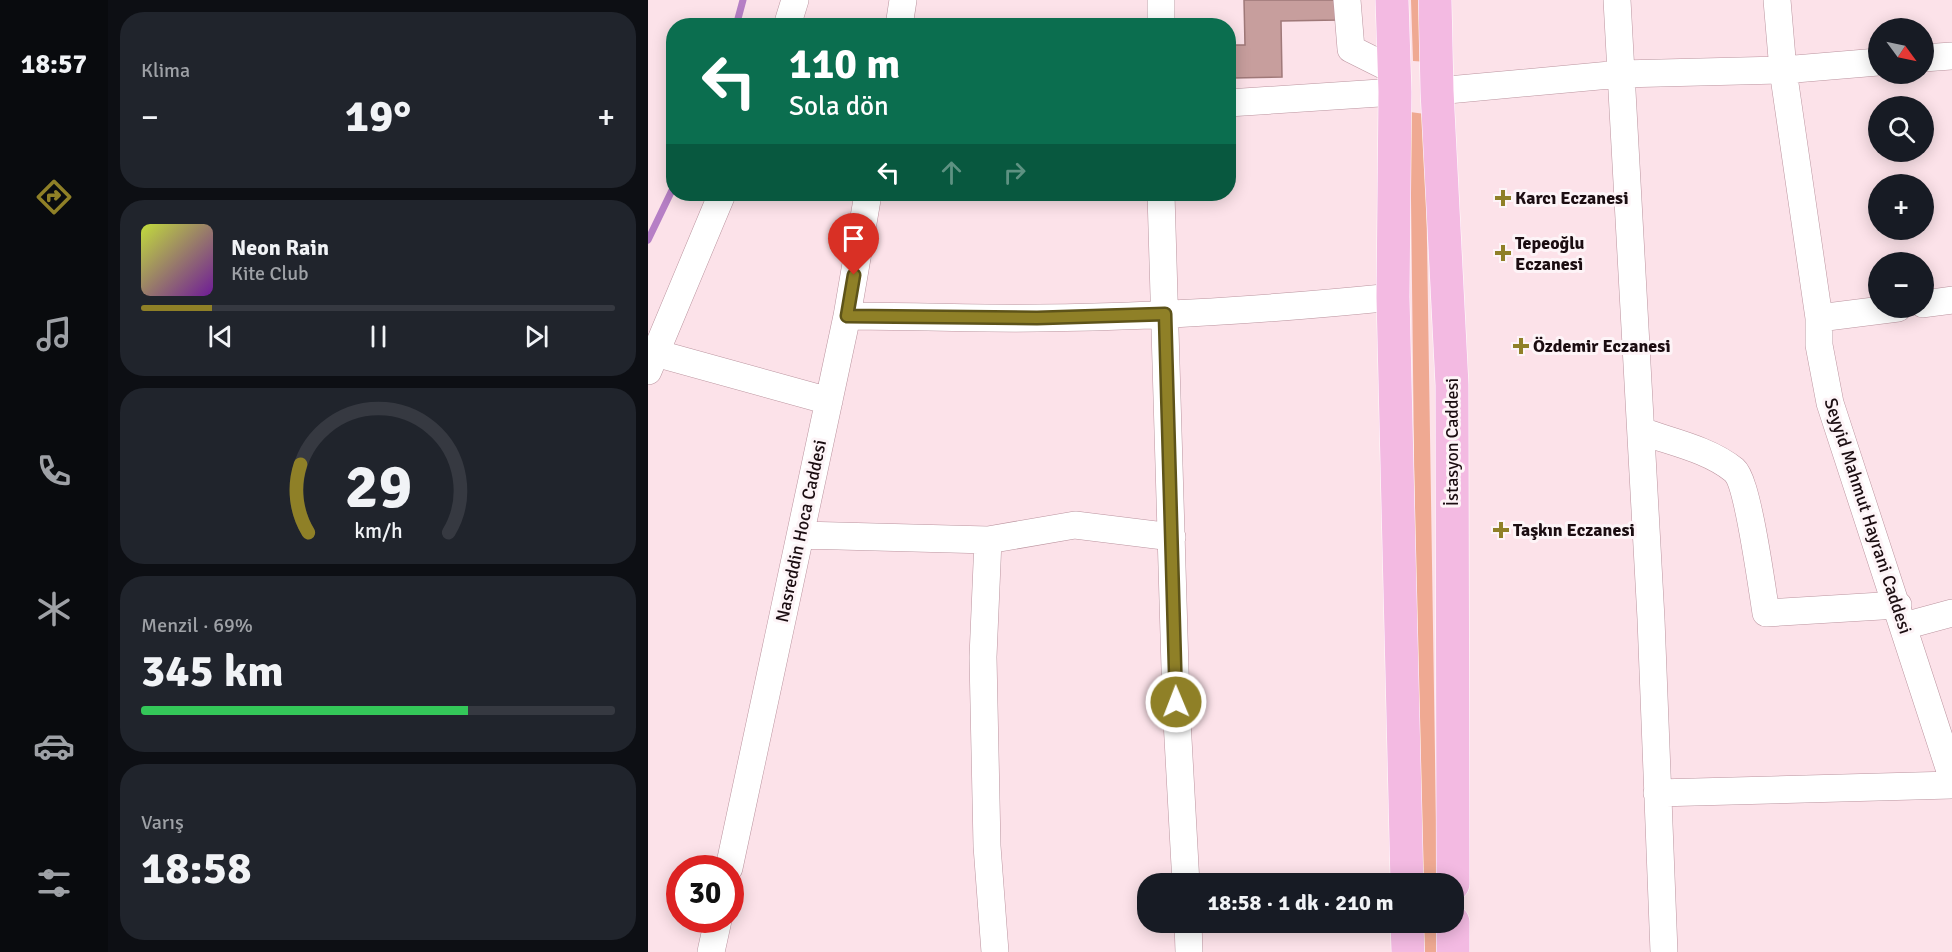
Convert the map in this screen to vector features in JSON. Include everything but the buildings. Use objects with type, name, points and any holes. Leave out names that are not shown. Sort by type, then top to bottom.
[{"type":"main road","points":[[1392,0],[1394,81],[1392,297],[1407,873]]},
{"type":"main road","name":"İstasyon Caddesi","points":[[1435,0],[1437,91],[1452,385],[1453,873]]},
{"type":"main road","points":[[1407,933],[1407,952]]},
{"type":"main road","points":[[1453,933],[1453,952]]},
{"type":"street","points":[[789,18],[795,0]]},
{"type":"street","points":[[900,18],[903,0]]},
{"type":"street","points":[[1161,0],[1161,18]]},
{"type":"street","points":[[1347,0],[1351,48],[1394,81]]},
{"type":"street","points":[[1617,0],[1641,431],[1664,952]]},
{"type":"street","name":"Seyyid Mahmut Hayrani Caddesi","points":[[1777,0],[1783,70],[1819,318],[1819,345],[1830,403],[1952,777]]},
{"type":"street","points":[[1934,57],[1952,56]]},
{"type":"street","points":[[1437,91],[1622,74],[1783,70],[1868,63]]},
{"type":"street","points":[[1236,102],[1394,81]]},
{"type":"street","points":[[719,201],[651,358],[829,401]]},
{"type":"street","name":"Nasreddin Hoca Caddesi","points":[[732,855],[847,316],[867,201]]},
{"type":"street","points":[[1161,201],[1176,702],[1185,873]]},
{"type":"street","points":[[847,316],[1037,318],[1165,314],[1264,310],[1392,297]]},
{"type":"street","points":[[1934,302],[1952,300]]},
{"type":"street","points":[[1819,318],[1868,312]]},
{"type":"street","points":[[1641,431],[1711,456],[1736,472],[1744,492],[1766,613],[1901,616],[1952,613]]},
{"type":"street","points":[[801,535],[988,540],[1075,525],[1172,537]]},
{"type":"street","points":[[988,540],[982,657],[987,846],[995,952]]},
{"type":"street","points":[[1656,793],[1952,785]]},
{"type":"street","points":[[711,952],[715,933]]},
{"type":"street","points":[[1188,933],[1189,952]]},
{"type":"shaded area","points":[[1411,0],[1427,0],[1428,62],[1413,61]]},
{"type":"shaded area","points":[[1410,112],[1425,114],[1437,873],[1419,873]]},
{"type":"shaded area","points":[[1419,933],[1437,933],[1438,952],[1420,952]]},
{"type":"waterway","points":[[738,18],[743,0]]},
{"type":"waterway","points":[[648,240],[667,201]]},
{"type":"place","name":"Karcı Eczanesi","points":[[1503,198]]},
{"type":"place","name":"Tepeoğlu Eczanesi","points":[[1503,253]]},
{"type":"place","name":"Özdemir Eczanesi","points":[[1521,346]]},
{"type":"place","name":"Taşkın Eczanesi","points":[[1501,530]]},
{"type":"route","points":[[854,275],[847,316],[1037,318],[1165,314],[1176,702]]}]
